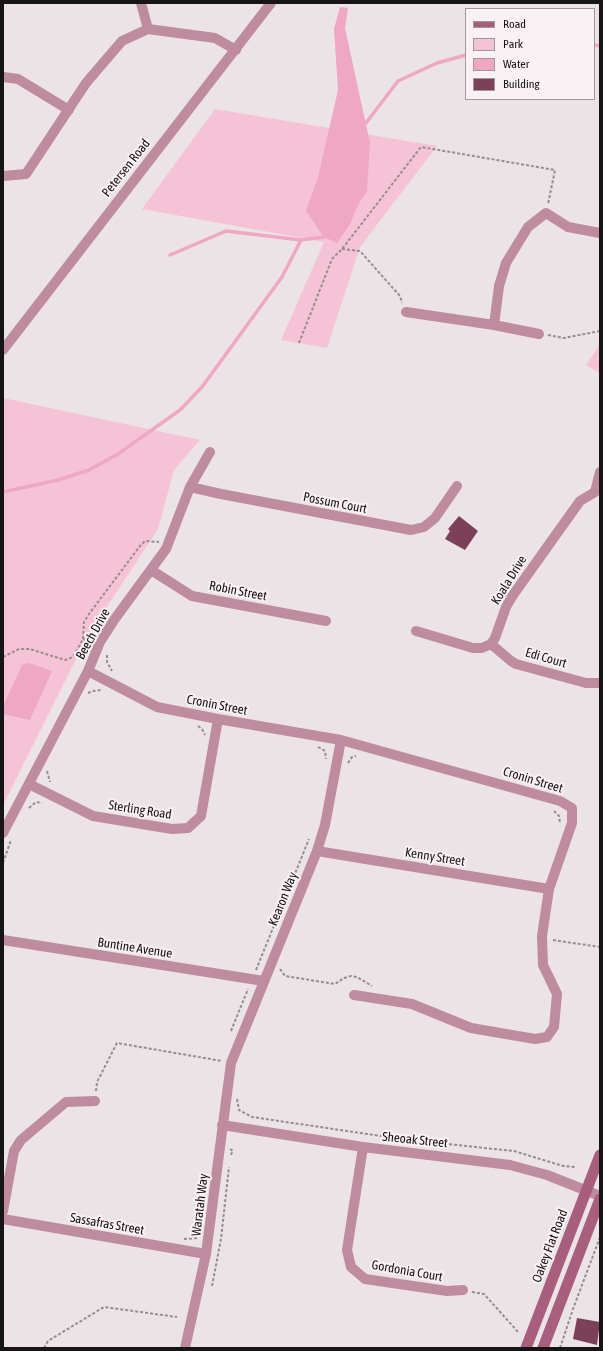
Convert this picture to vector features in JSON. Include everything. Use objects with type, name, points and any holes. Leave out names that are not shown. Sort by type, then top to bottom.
[{"type":"main road","name":"Oakey Flat Road","points":[[526,1348],[600,1155]]},
{"type":"main road","points":[[543,1348],[600,1199]]},
{"type":"street","points":[[141,3],[148,29]]},
{"type":"street","name":"Petersen Road","points":[[4,347],[271,3]]},
{"type":"street","points":[[3,176],[26,174],[86,83],[122,41],[148,29],[215,38],[236,50]]},
{"type":"street","points":[[3,77],[18,80],[69,110]]},
{"type":"street","points":[[494,325],[502,272],[528,227],[546,213],[568,227],[600,232]]},
{"type":"street","points":[[406,312],[494,325],[539,334]]},
{"type":"street","name":"Beech Drive","points":[[7,835],[29,784],[88,671],[100,642],[168,545],[190,487],[210,452]]},
{"type":"street","name":"Koala Drive","points":[[490,644],[496,638],[506,607],[512,595],[580,501],[597,494],[600,472]]},
{"type":"street","name":"Possum Court","points":[[190,487],[411,530],[424,527],[435,518],[457,486]]},
{"type":"street","name":"Robin Street","points":[[151,570],[192,596],[326,621]]},
{"type":"street","points":[[416,631],[473,648],[482,648],[490,644]]},
{"type":"street","name":"Edi Court","points":[[490,644],[511,662],[516,664],[586,683],[600,683]]},
{"type":"street","name":"Cronin Street","points":[[88,671],[157,707],[341,740],[560,800],[572,808],[572,823],[549,889],[542,936],[543,965],[557,994],[554,1027],[547,1037],[535,1039],[471,1028],[412,1004],[354,995]]},
{"type":"street","name":"Sterling Road","points":[[29,784],[93,816],[172,829],[188,828],[201,816],[218,719]]},
{"type":"street","name":"Kearon Way","points":[[226,1062],[264,981],[317,851],[325,825],[341,740]]},
{"type":"street","name":"Kenny Street","points":[[317,851],[549,889]]},
{"type":"street","name":"Buntine Avenue","points":[[3,940],[264,981]]},
{"type":"street","name":"Waratah Way","points":[[185,1348],[206,1254],[222,1125],[226,1062]]},
{"type":"street","points":[[3,1211],[14,1151],[21,1140],[66,1102],[95,1101]]},
{"type":"street","name":"Sheoak Street","points":[[222,1125],[363,1147],[510,1165],[547,1176],[600,1196]]},
{"type":"street","name":"Gordonia Court","points":[[363,1147],[347,1250],[351,1267],[365,1279],[447,1291],[463,1290]]},
{"type":"street","name":"Sassafras Street","points":[[3,1219],[206,1254]]},
{"type":"path","points":[[299,343],[332,259],[342,249],[421,147],[555,170],[546,213]]},
{"type":"path","points":[[342,249],[360,251],[400,296],[406,312]]},
{"type":"path","points":[[539,334],[564,338],[600,331]]},
{"type":"path","points":[[3,656],[19,649],[30,649],[66,660],[73,657],[83,640],[84,622],[140,546],[150,540],[168,545]]},
{"type":"path","points":[[83,640],[100,642]]},
{"type":"path","points":[[86,695],[93,691],[104,691],[113,672],[106,662],[107,653]]},
{"type":"path","points":[[196,725],[202,729],[205,737],[214,739]]},
{"type":"path","points":[[316,746],[325,751],[326,760],[337,762],[347,763],[352,757],[361,754]]},
{"type":"path","points":[[27,810],[36,802],[46,803],[53,787],[48,778],[47,770]]},
{"type":"path","points":[[551,809],[559,816],[560,825],[570,829]]},
{"type":"path","points":[[3,863],[7,835]]},
{"type":"path","points":[[229,1038],[310,836]]},
{"type":"path","points":[[551,945],[552,940],[600,947]]},
{"type":"path","points":[[270,964],[279,968],[284,976],[336,984],[344,978],[350,976],[357,978],[374,988]]},
{"type":"path","points":[[95,1101],[97,1082],[117,1044],[226,1062]]},
{"type":"path","points":[[222,1057],[226,1062]]},
{"type":"path","points":[[237,1098],[239,1110],[252,1117],[408,1140],[514,1151],[563,1166],[576,1167]]},
{"type":"path","points":[[560,1348],[600,1238]]},
{"type":"path","points":[[463,1290],[484,1294],[520,1333]]},
{"type":"path","points":[[44,1348],[48,1341],[104,1307],[177,1317]]},
{"type":"green space","points":[[215,109],[437,146],[360,247],[327,348],[281,340],[324,242],[142,209]]},
{"type":"green space","points":[[600,344],[600,373],[586,365]]},
{"type":"green space","points":[[3,398],[200,440],[174,470],[158,529],[87,637],[3,805]]},
{"type":"water","points":[[340,7],[348,8],[345,28],[370,143],[367,191],[359,203],[350,224],[337,243],[324,237],[306,211],[318,177],[338,90],[334,29]]},
{"type":"water","points":[[29,663],[52,671],[30,720],[3,714],[3,706],[22,665]]},
{"type":"building","points":[[459,516],[478,531],[465,550],[445,539],[450,531],[448,529]]},
{"type":"building","points":[[577,1318],[600,1322],[597,1345],[573,1339]]},
{"type":"waterway","points":[[595,45],[600,46]]},
{"type":"waterway","points":[[366,123],[398,81],[437,63],[465,55]]},
{"type":"waterway","points":[[170,255],[226,231],[301,240]]},
{"type":"waterway","points":[[3,492],[58,480],[89,470],[118,454],[180,410],[202,387],[282,277],[301,240],[324,237]]}]
